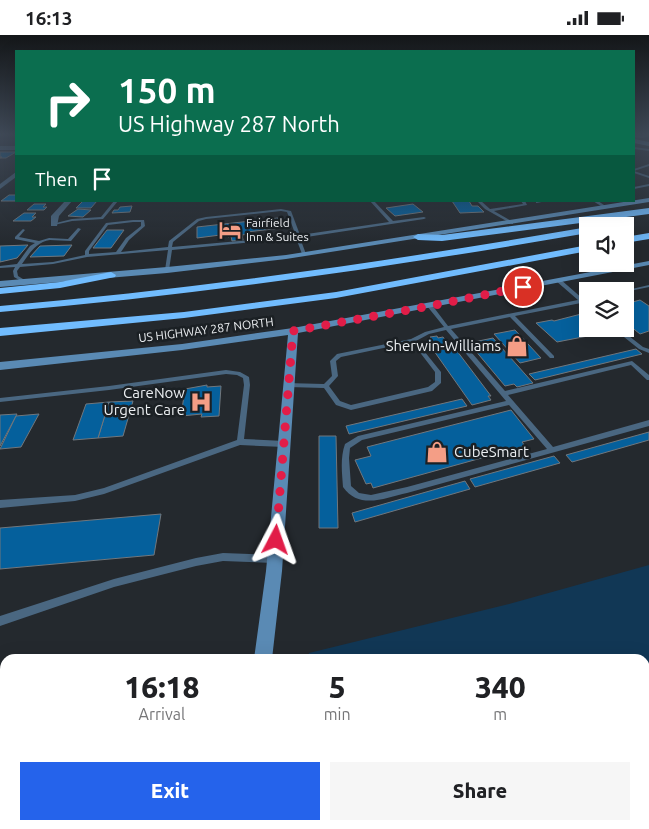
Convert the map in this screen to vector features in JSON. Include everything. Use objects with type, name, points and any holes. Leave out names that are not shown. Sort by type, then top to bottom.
[{"type":"highway","points":[[418,237],[442,238],[649,211]]},
{"type":"highway","points":[[634,222],[649,219]]},
{"type":"highway","points":[[0,309],[137,297],[238,285],[383,264],[579,231]]},
{"type":"highway","points":[[634,238],[649,236]]},
{"type":"highway","points":[[0,333],[184,315],[318,298],[579,249]]},
{"type":"highway","points":[[0,291],[60,285],[111,275]]},
{"type":"main road","points":[[635,201],[649,199]]},
{"type":"main road","points":[[0,284],[168,270],[304,254],[512,223],[632,202]]},
{"type":"main road","name":"US HIGHWAY 287 NORTH","points":[[0,366],[182,347],[293,331],[649,263]]},
{"type":"main road","points":[[264,654],[274,559],[293,331]]},
{"type":"street","points":[[8,174],[15,174]]},
{"type":"street","points":[[0,187],[15,175]]},
{"type":"street","points":[[54,224],[55,216],[68,202]]},
{"type":"lane","points":[[637,172],[649,177]]},
{"type":"lane","points":[[635,188],[649,185]]},
{"type":"lane","points":[[54,224],[72,219],[102,218],[115,202]]},
{"type":"lane","points":[[373,202],[392,223]]},
{"type":"lane","points":[[480,202],[512,223]]},
{"type":"lane","points":[[491,210],[525,205],[524,202]]},
{"type":"lane","points":[[597,202],[605,207]]},
{"type":"lane","points":[[168,270],[171,242],[198,220],[281,209],[288,211],[304,254]]},
{"type":"lane","points":[[0,267],[53,263],[87,256],[297,237],[424,218]]},
{"type":"lane","points":[[87,256],[87,251],[107,225],[143,221],[145,223],[143,226],[127,239],[118,253]]},
{"type":"lane","points":[[23,230],[16,238],[39,242],[49,239],[69,240],[79,229]]},
{"type":"lane","points":[[26,283],[16,277],[15,271],[17,266],[39,242]]},
{"type":"lane","points":[[0,273],[8,266]]},
{"type":"lane","points":[[558,280],[579,296]]},
{"type":"lane","points":[[634,289],[649,286]]},
{"type":"lane","points":[[288,385],[326,386],[335,376],[333,361],[339,355],[413,340],[427,333],[447,328],[579,301]]},
{"type":"lane","points":[[430,306],[503,395],[552,450]]},
{"type":"lane","points":[[511,315],[552,357]]},
{"type":"lane","points":[[627,337],[641,348],[649,351]]},
{"type":"lane","points":[[326,386],[338,403],[351,408],[430,389],[438,383],[438,372],[413,340]]},
{"type":"lane","points":[[503,395],[632,363],[649,379]]},
{"type":"lane","points":[[0,400],[226,372],[238,373],[246,377],[247,385],[240,442]]},
{"type":"lane","points":[[511,402],[360,439],[347,446],[345,458],[347,487],[357,496],[371,498],[407,490],[649,423]]},
{"type":"lane","points":[[0,504],[75,498],[104,491],[240,442],[284,444]]},
{"type":"lane","points":[[0,621],[114,583],[196,562],[223,557],[274,559]]},
{"type":"shaded area","points":[[649,565],[649,654],[309,654],[309,653],[509,604]]},
{"type":"building","points":[[9,195],[15,195],[15,201],[1,201]]},
{"type":"building","points":[[82,202],[96,202],[91,208],[76,208]]},
{"type":"building","points":[[453,202],[470,202],[472,206],[478,206],[484,212],[460,213]]},
{"type":"building","points":[[34,204],[46,204],[43,207],[47,207],[44,210],[27,210]]},
{"type":"building","points":[[413,204],[423,212],[395,216],[386,208]]},
{"type":"building","points":[[132,206],[130,212],[112,213],[120,207]]},
{"type":"building","points":[[78,209],[91,210],[83,217],[68,216]]},
{"type":"building","points":[[24,213],[36,213],[32,217],[36,217],[31,221],[13,221]]},
{"type":"building","name":"Fairfield Inn & Suites","points":[[278,218],[281,228],[247,232],[248,234],[242,235],[243,240],[232,241],[231,236],[228,237],[228,234],[197,238],[197,227]]},
{"type":"building","points":[[107,230],[124,230],[111,248],[93,248]]},
{"type":"building","points":[[28,245],[17,258],[0,262],[0,246]]},
{"type":"building","points":[[72,245],[64,256],[30,257],[40,246]]},
{"type":"building","points":[[640,300],[649,306],[649,331],[640,334],[634,329],[634,302]]},
{"type":"building","points":[[579,315],[579,337],[583,337],[557,342],[536,323],[554,321]]},
{"type":"building","name":"Sherwin-Williams","points":[[515,330],[541,358],[520,363],[494,334]]},
{"type":"building","points":[[437,336],[438,338],[443,337],[449,345],[433,348],[427,340],[432,339],[430,337]]},
{"type":"building","points":[[493,338],[533,383],[517,387],[514,384],[505,386],[469,343]]},
{"type":"building","name":"CubeSmart","points":[[454,347],[491,396],[488,396],[491,400],[472,405],[434,351]]},
{"type":"building","points":[[636,349],[642,354],[535,380],[529,374]]},
{"type":"building","name":"CareNow Urgent Care","points":[[207,385],[207,387],[221,386],[219,416],[201,417],[202,414],[181,416],[185,389]]},
{"type":"building","name":"CubeSmart","points":[[462,399],[467,406],[349,434],[346,426]]},
{"type":"building","points":[[133,401],[123,436],[98,438],[109,402]]},
{"type":"building","points":[[109,402],[98,438],[73,440],[86,404]]},
{"type":"building","name":"CubeSmart","points":[[511,410],[534,439],[522,442],[525,446],[373,488],[371,483],[366,484],[355,460],[371,456],[367,447]]},
{"type":"building","points":[[17,414],[16,416],[0,446],[0,415]]},
{"type":"building","points":[[39,414],[21,447],[0,449],[16,416]]},
{"type":"building","name":"CubeSmart","points":[[649,432],[649,440],[572,462],[566,455]]},
{"type":"building","points":[[319,436],[336,436],[338,528],[319,528]]},
{"type":"building","name":"CubeSmart","points":[[554,456],[560,463],[475,487],[470,479]]},
{"type":"building","name":"CubeSmart","points":[[465,481],[470,489],[355,522],[352,513]]},
{"type":"building","points":[[161,514],[154,555],[0,569],[0,528]]},
{"type":"place","name":"Fairfield Inn & Suites","points":[[230,230]]},
{"type":"place","name":"Sherwin-Williams","points":[[517,346]]},
{"type":"place","name":"CareNow Urgent Care","points":[[201,402]]},
{"type":"place","name":"CubeSmart","points":[[437,452]]},
{"type":"route","points":[[276,540],[293,331],[523,287]]}]
